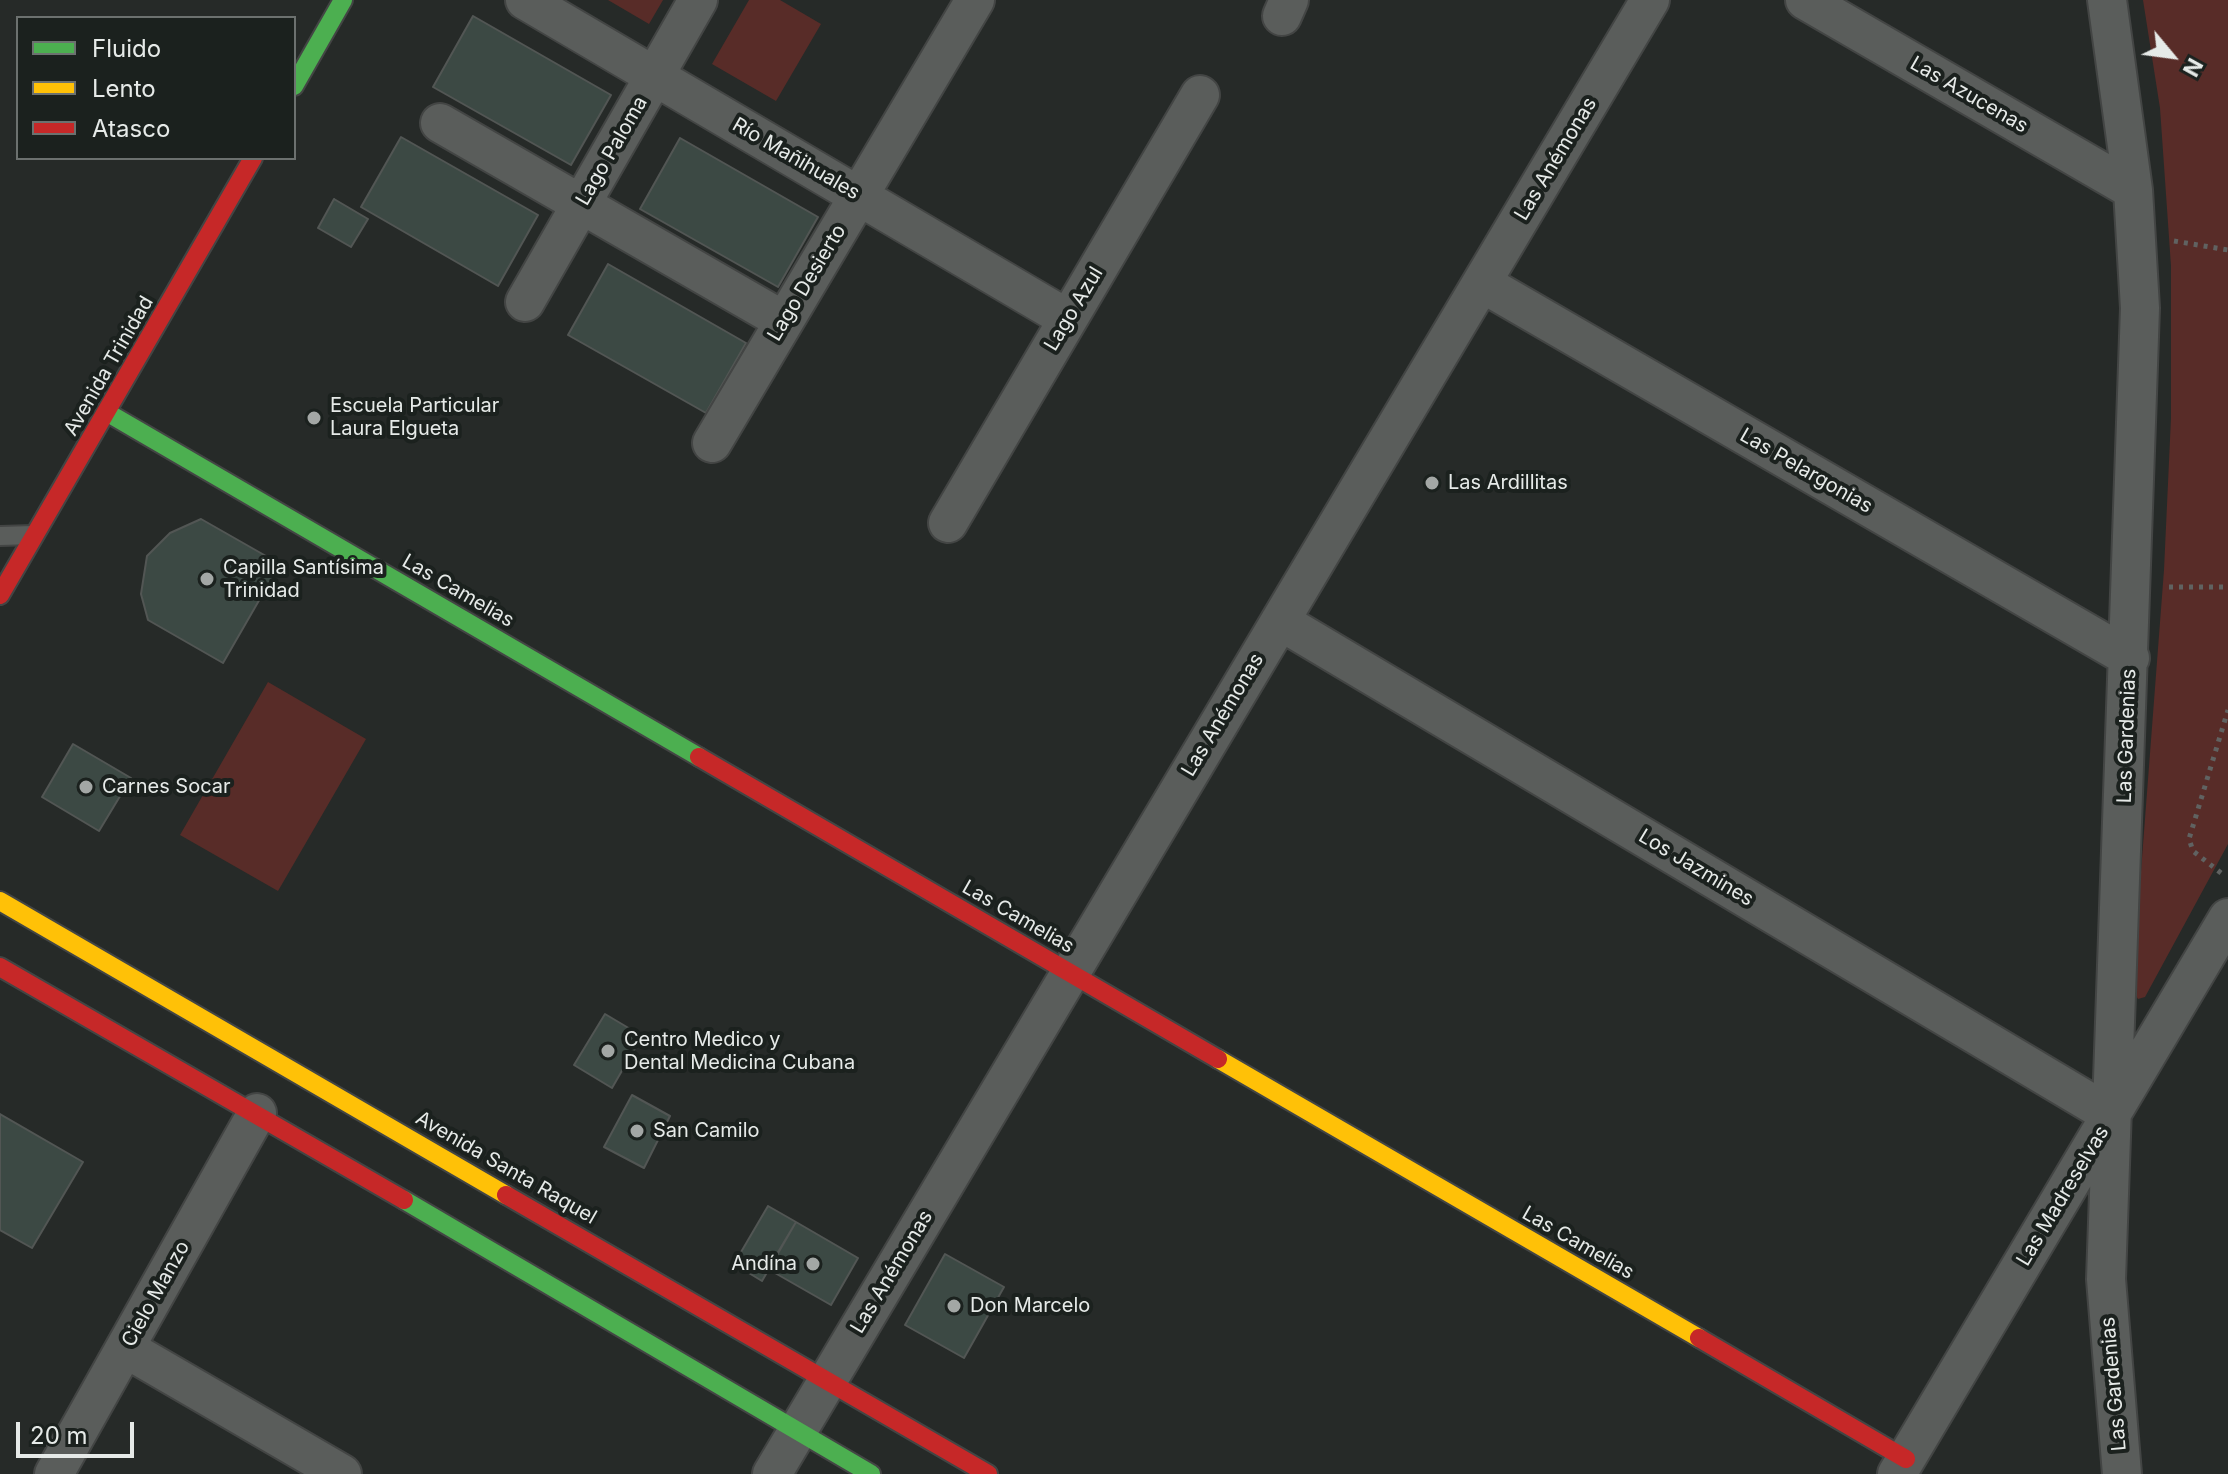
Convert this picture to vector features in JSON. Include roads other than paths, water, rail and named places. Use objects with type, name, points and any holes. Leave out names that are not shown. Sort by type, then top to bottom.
[{"type":"main road","points":[[296,82],[343,0]]},
{"type":"main road","name":"Avenida Trinidad","points":[[0,595],[252,160]]},
{"type":"main road","name":"Las Camelias","points":[[108,413],[1070,972],[1902,1466]]},
{"type":"main road","name":"Avenida Santa Raquel","points":[[0,901],[988,1474]]},
{"type":"main road","points":[[0,967],[257,1113],[871,1474]]},
{"type":"street","name":"Río Mañihuales","points":[[525,0],[1068,319]]},
{"type":"street","name":"Lago Paloma","points":[[525,302],[698,0]]},
{"type":"street","name":"Lago Desierto","points":[[712,443],[975,0]]},
{"type":"street","name":"Las Anémonas","points":[[772,1474],[1650,0]]},
{"type":"street","name":"Las Azucenas","points":[[1805,0],[2133,190]]},
{"type":"street","name":"Las Gardenias","points":[[2107,0],[2133,190],[2140,308],[2106,1279],[2122,1474]]},
{"type":"street","name":"Lago Azul","points":[[948,523],[1200,95]]},
{"type":"street","points":[[440,123],[784,321]]},
{"type":"street","name":"Las Pelargonias","points":[[1482,283],[2130,658]]},
{"type":"street","name":"Los Jazmines","points":[[1280,621],[2111,1115]]},
{"type":"street","name":"Las Madreselvas","points":[[1902,1466],[2228,918]]},
{"type":"street","name":"Cielo Manzo","points":[[54,1474],[257,1113]]},
{"type":"street","points":[[125,1348],[342,1474]]},
{"type":"lane","points":[[0,536],[36,534]]},
{"type":"place","name":"Escuela Particular Laura Elgueta","points":[[314,418]]},
{"type":"place","name":"Las Ardillitas","points":[[1432,483]]},
{"type":"place","name":"Capilla Santísima Trinidad","points":[[207,579]]},
{"type":"place","name":"Carnes Socar","points":[[86,787]]},
{"type":"place","name":"Centro Medico y Dental Medicina Cubana","points":[[608,1051]]},
{"type":"place","name":"San Camilo","points":[[637,1131]]},
{"type":"place","name":"Andína","points":[[813,1264]]},
{"type":"place","name":"Don Marcelo","points":[[954,1306]]}]
